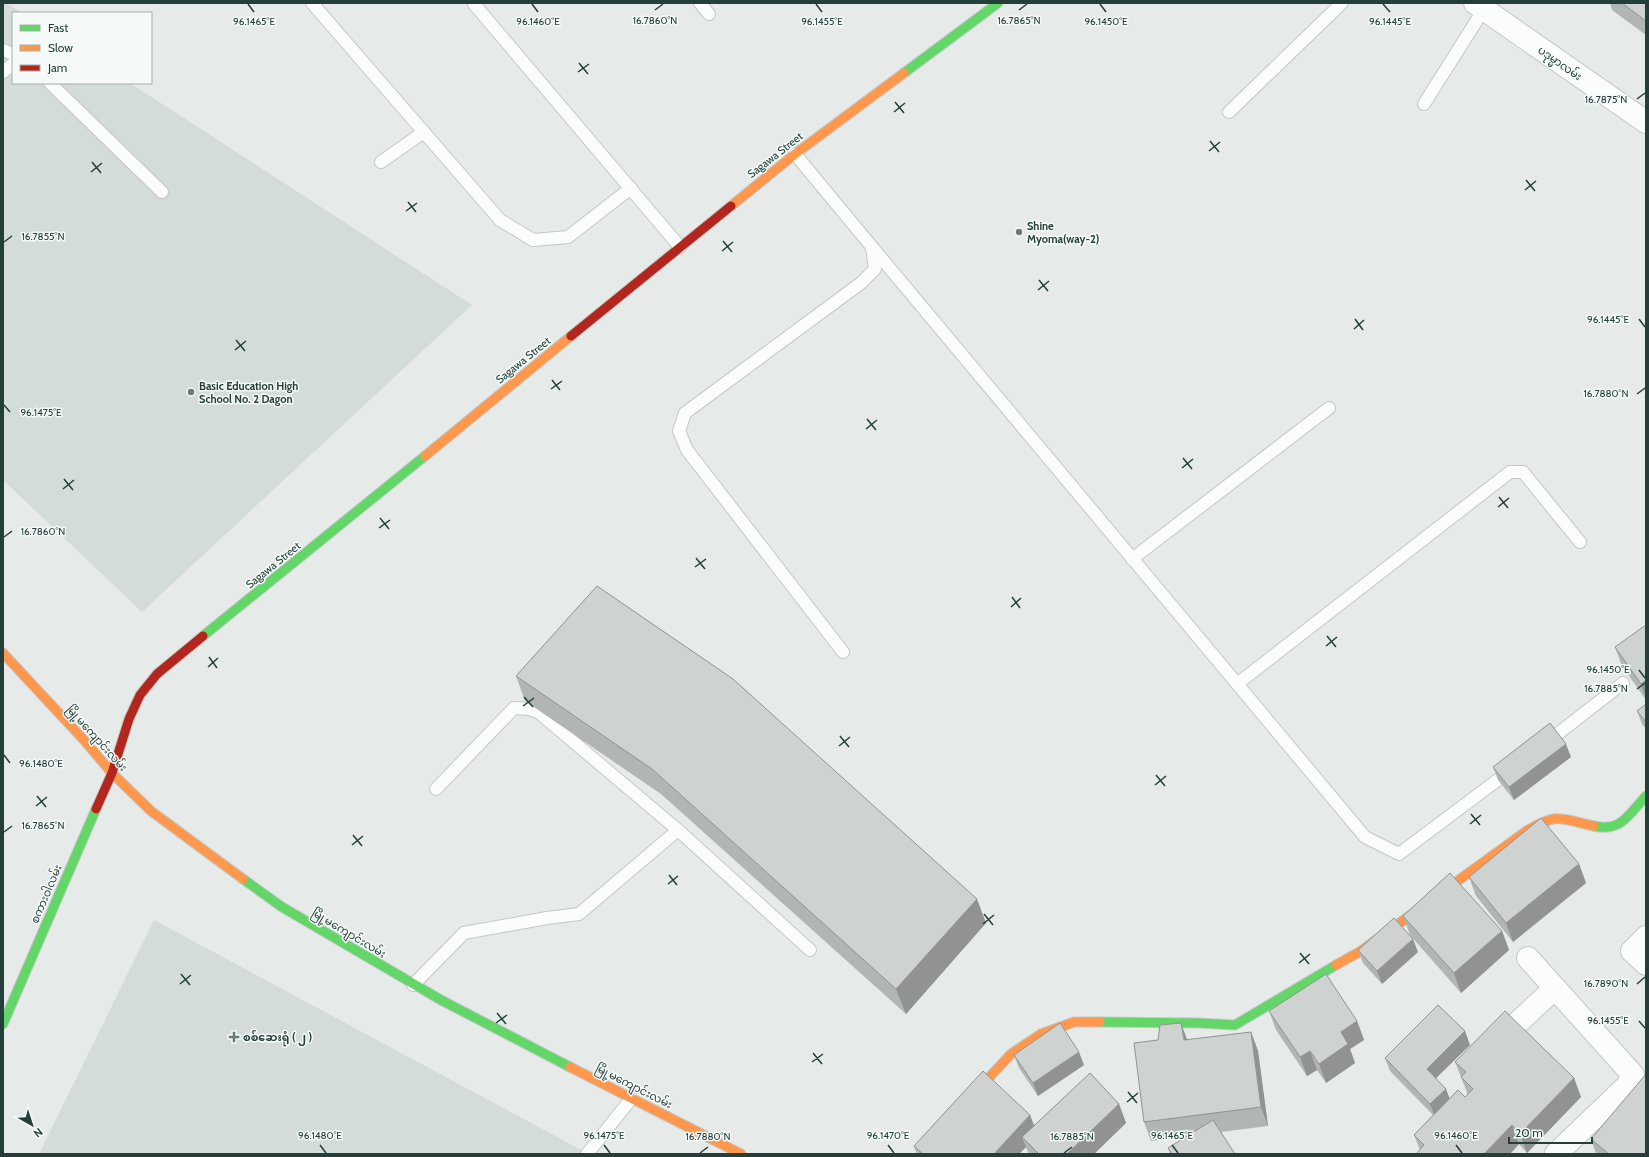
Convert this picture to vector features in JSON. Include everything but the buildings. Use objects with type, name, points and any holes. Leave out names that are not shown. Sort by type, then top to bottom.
[{"type":"street","name":"Sagawa Street","points":[[112,773],[129,719],[140,695],[157,674],[795,154],[998,3]]},
{"type":"street","name":"ပဒုမ္မာလမ်း","points":[[1482,5],[1646,122]]},
{"type":"street","name":"မြို့မကျောင်းလမ်း","points":[[3,653],[83,739],[112,773],[151,811],[282,907],[413,985],[631,1099],[741,1154]]},
{"type":"street","name":"စကားဝါလမ်း","points":[[3,1024],[112,773]]},
{"type":"street","points":[[964,1104],[1011,1054],[1041,1034],[1074,1022],[1198,1023],[1235,1025],[1360,951],[1528,830],[1547,820],[1564,818],[1603,828],[1617,826],[1628,817],[1646,796]]},
{"type":"street","points":[[1646,937],[1632,951],[1646,964]]},
{"type":"street","points":[[1528,958],[1634,1075],[1627,1086],[1556,1154]]},
{"type":"street","points":[[1480,1058],[1555,988]]},
{"type":"lane","points":[[312,3],[500,220],[533,240],[568,237],[631,188]]},
{"type":"lane","points":[[475,3],[474,4],[680,247]]},
{"type":"lane","points":[[700,3],[709,14]]},
{"type":"lane","points":[[1229,112],[1342,3]]},
{"type":"lane","points":[[1424,104],[1482,5]]},
{"type":"lane","points":[[3,72],[12,65]]},
{"type":"lane","points":[[51,84],[162,192]]},
{"type":"lane","points":[[381,162],[424,132]]},
{"type":"lane","points":[[795,154],[1365,837],[1400,854],[1523,761]]},
{"type":"lane","points":[[842,652],[687,450],[679,431],[685,413],[861,283],[875,269],[872,247]]},
{"type":"lane","points":[[1132,559],[1329,408]]},
{"type":"lane","points":[[1237,684],[1510,472],[1523,472],[1580,542]]},
{"type":"lane","points":[[1536,751],[1623,683]]},
{"type":"lane","points":[[436,789],[514,708],[529,709],[538,712],[678,830],[810,950]]},
{"type":"lane","points":[[413,985],[464,933],[547,918],[579,914],[678,830]]},
{"type":"lane","points":[[587,1154],[631,1099]]},
{"type":"shaded area","name":"Basic Education High School No. 2 Dagon","points":[[3,3],[6,3],[20,12],[12,12],[12,84],[132,84],[472,305],[142,612],[3,480]]},
{"type":"shaded area","name":"စစ်ဆေးရုံ ( ၂ )","points":[[154,920],[589,1154],[39,1154]]},
{"type":"traffic: fast","points":[[904,73],[998,3]]},
{"type":"traffic: fast","points":[[203,636],[425,456]]},
{"type":"traffic: fast","points":[[1594,826],[1604,827],[1618,824],[1624,820],[1646,796]]},
{"type":"traffic: fast","points":[[3,1024],[96,809]]},
{"type":"traffic: fast","points":[[243,879],[282,907],[441,1000],[570,1067]]},
{"type":"traffic: fast","points":[[1100,1022],[1235,1025],[1336,965]]},
{"type":"traffic: slow","points":[[731,206],[795,154],[904,73]]},
{"type":"traffic: slow","points":[[425,456],[571,336]]},
{"type":"traffic: slow","points":[[3,653],[83,739],[112,773],[151,811],[243,879]]},
{"type":"traffic: slow","points":[[1336,965],[1361,951],[1528,830],[1539,824],[1554,819],[1567,819],[1594,826]]},
{"type":"traffic: slow","points":[[969,1099],[1011,1054],[1041,1034],[1074,1022],[1100,1022]]},
{"type":"traffic: slow","points":[[570,1067],[741,1154]]},
{"type":"traffic: jam","points":[[571,336],[731,206]]},
{"type":"traffic: jam","points":[[96,809],[112,773],[129,719],[140,695],[157,674],[203,636]]},
{"type":"place","name":"Shine Myoma(way-2)","points":[[1019,232]]},
{"type":"place","name":"Basic Education High School No. 2 Dagon","points":[[191,392]]},
{"type":"place","name":"စစ်ဆေးရုံ ( ၂ )","points":[[234,1037]]}]
